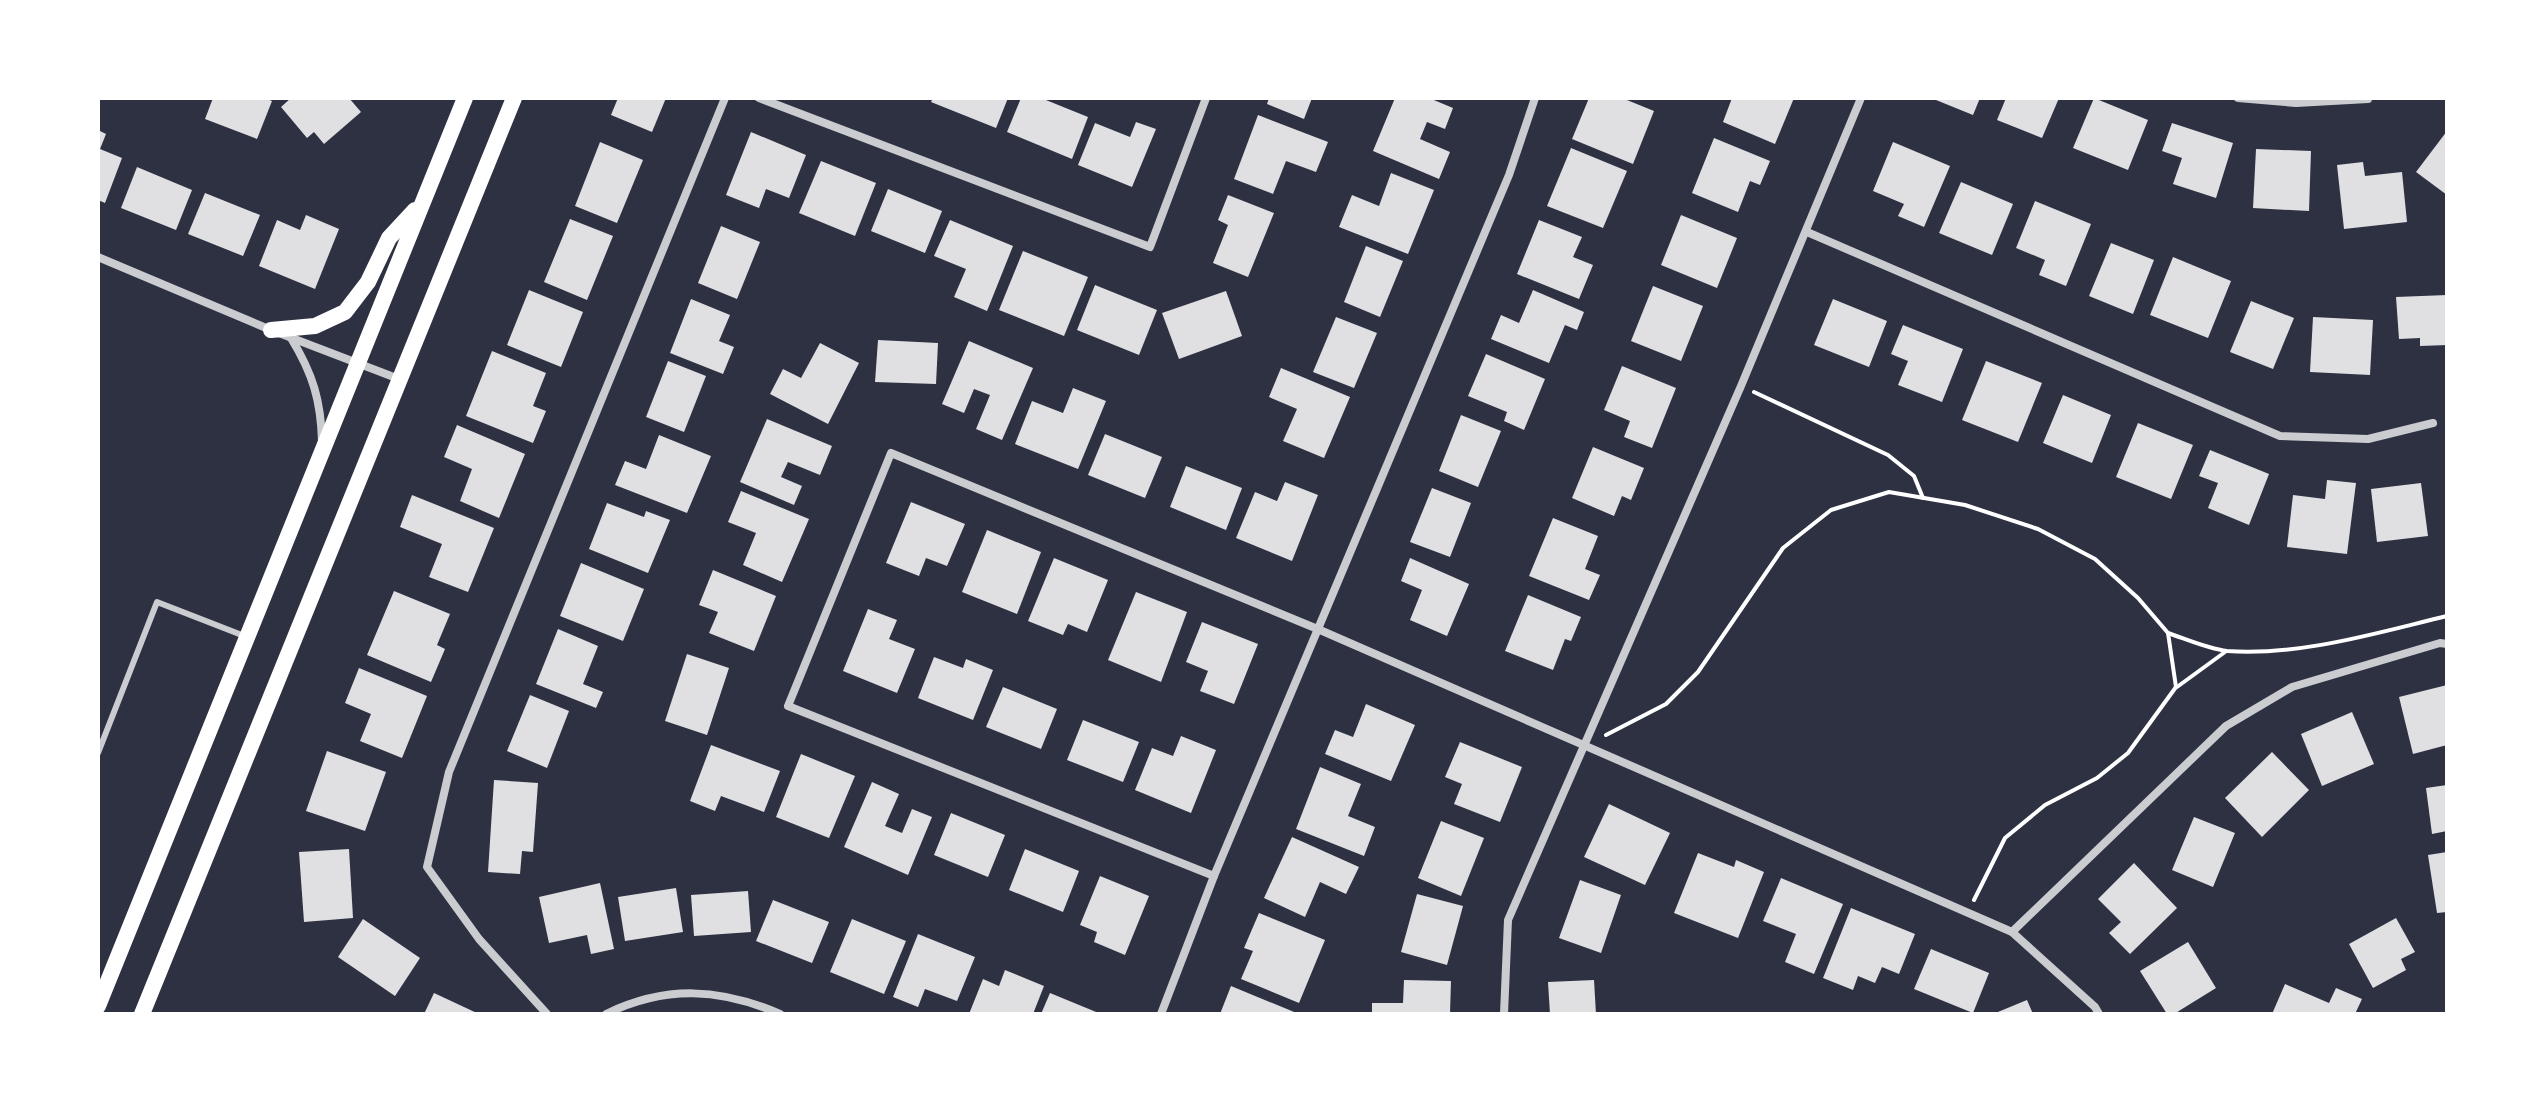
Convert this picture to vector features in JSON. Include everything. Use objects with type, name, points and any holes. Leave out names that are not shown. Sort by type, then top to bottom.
[{"type":"main road","points":[[98,1006],[465,98]]},
{"type":"main road","points":[[142,1014],[514,98]]},
{"type":"main road","points":[[271,330],[315,326],[345,312],[368,282],[389,238],[422,203]]},
{"type":"street","points":[[547,1014],[479,939],[427,867],[449,772],[725,98]]},
{"type":"street","points":[[759,98],[1150,247],[1206,98]]},
{"type":"street","points":[[1161,1014],[1214,876],[1509,175],[1535,98]]},
{"type":"street","points":[[1504,1014],[1508,920],[1741,386],[1861,98]]},
{"type":"street","points":[[2238,98],[2296,103],[2368,99]]},
{"type":"street","points":[[1807,232],[2280,436],[2368,439],[2433,423]]},
{"type":"street","points":[[98,257],[271,330],[399,379]]},
{"type":"street","points":[[291,338],[305,360],[319,400],[322,450]]},
{"type":"street","points":[[1214,876],[788,706],[891,453],[1320,630],[2012,932],[2099,1014]]},
{"type":"street","points":[[2012,932],[2226,726],[2292,687],[2440,643],[2447,644]]},
{"type":"street","points":[[606,1014],[634,1001],[707,992],[749,1000],[780,1014]]},
{"type":"lane","points":[[98,753],[157,602],[247,637]]},
{"type":"path","points":[[1741,386],[1888,455],[1914,476],[1923,498]]},
{"type":"path","points":[[1586,745],[1666,704],[1698,672],[1783,548],[1831,510],[1889,492],[1965,505],[2038,529],[2095,559],[2138,598],[2168,633],[2176,687]]},
{"type":"path","points":[[2168,633],[2227,651],[2283,649],[2352,638],[2447,616]]},
{"type":"path","points":[[1969,913],[1982,880],[2005,838],[2045,805],[2097,778],[2128,753],[2176,687],[2227,651]]},
{"type":"building","points":[[213,98],[264,98],[272,101],[257,139],[205,119]]},
{"type":"building","points":[[291,98],[349,98],[361,112],[324,144],[314,132],[307,138],[281,107]]},
{"type":"building","points":[[618,98],[666,98],[652,132],[611,115]]},
{"type":"building","points":[[933,98],[1008,98],[996,128],[931,102]]},
{"type":"building","points":[[1021,98],[1041,98],[1088,117],[1072,159],[1007,132]]},
{"type":"building","points":[[1269,98],[1312,98],[1304,119],[1267,104]]},
{"type":"building","points":[[1395,98],[1429,98],[1453,108],[1445,129],[1427,122],[1420,139],[1450,152],[1439,179],[1373,151]]},
{"type":"building","points":[[1589,98],[1622,98],[1654,111],[1633,164],[1572,139]]},
{"type":"building","points":[[1732,98],[1794,98],[1775,144],[1723,122]]},
{"type":"building","points":[[1931,98],[1980,98],[1973,115]]},
{"type":"building","points":[[2006,98],[2059,98],[2042,138],[1997,120]]},
{"type":"building","points":[[2094,98],[2148,120],[2128,170],[2073,148]]},
{"type":"building","points":[[1258,115],[1328,142],[1316,172],[1286,161],[1273,194],[1234,179]]},
{"type":"building","points":[[1136,122],[1156,129],[1132,187],[1078,165],[1095,123],[1130,137]]},
{"type":"building","points":[[2172,123],[2233,143],[2216,198],[2173,184],[2182,158],[2162,151]]},
{"type":"building","points":[[98,130],[106,134],[100,149],[122,158],[105,203],[98,200]]},
{"type":"building","points":[[2447,131],[2447,195],[2416,172]]},
{"type":"building","points":[[751,132],[806,155],[789,198],[766,189],[759,208],[726,195]]},
{"type":"building","points":[[1714,138],[1770,161],[1760,185],[1750,181],[1738,212],[1692,193]]},
{"type":"building","points":[[600,142],[643,160],[617,223],[575,206]]},
{"type":"building","points":[[1893,142],[1950,166],[1924,227],[1898,216],[1904,204],[1873,191]]},
{"type":"building","points":[[1571,148],[1627,171],[1603,228],[1547,206]]},
{"type":"building","points":[[2256,149],[2311,151],[2309,211],[2253,208]]},
{"type":"building","points":[[821,161],[876,183],[855,236],[799,213]]},
{"type":"building","points":[[2363,162],[2365,176],[2402,172],[2407,222],[2344,229],[2337,165]]},
{"type":"building","points":[[137,167],[192,190],[176,230],[121,208]]},
{"type":"building","points":[[1391,173],[1434,190],[1408,254],[1339,227],[1352,195],[1379,206]]},
{"type":"building","points":[[1961,182],[2013,204],[1992,255],[1939,233]]},
{"type":"building","points":[[888,189],[942,211],[925,253],[871,231]]},
{"type":"building","points":[[205,193],[260,215],[243,256],[188,234]]},
{"type":"building","points":[[1228,195],[1274,213],[1248,277],[1213,263],[1228,225],[1218,220]]},
{"type":"building","points":[[2035,201],[2091,224],[2066,286],[2039,275],[2045,260],[2016,248]]},
{"type":"building","points":[[306,215],[339,229],[315,289],[259,266],[277,220],[300,230]]},
{"type":"building","points":[[1681,215],[1737,238],[1717,288],[1661,265]]},
{"type":"building","points":[[570,219],[613,236],[587,300],[544,282]]},
{"type":"building","points":[[950,220],[1013,246],[987,311],[954,297],[966,269],[934,256]]},
{"type":"building","points":[[1539,220],[1582,237],[1573,257],[1593,265],[1579,299],[1517,274]]},
{"type":"building","points":[[721,226],[760,242],[737,299],[698,283]]},
{"type":"building","points":[[2111,243],[2154,260],[2133,314],[2089,296]]},
{"type":"building","points":[[1366,246],[1403,261],[1380,317],[1344,302]]},
{"type":"building","points":[[1023,251],[1088,277],[1064,336],[999,310]]},
{"type":"building","points":[[2173,257],[2231,281],[2208,338],[2150,315]]},
{"type":"building","points":[[1095,285],[1157,310],[1139,355],[1077,330]]},
{"type":"building","points":[[1653,286],[1703,306],[1681,361],[1631,341]]},
{"type":"building","points":[[529,290],[583,312],[561,367],[507,345]]},
{"type":"building","points":[[1533,290],[1584,312],[1577,330],[1565,325],[1549,363],[1491,339],[1501,315],[1519,323]]},
{"type":"building","points":[[1226,291],[1242,336],[1179,359],[1162,313]]},
{"type":"building","points":[[2447,295],[2447,345],[2420,346],[2420,338],[2399,339],[2396,297]]},
{"type":"building","points":[[691,299],[730,315],[719,341],[734,347],[723,374],[670,353]]},
{"type":"building","points":[[1833,299],[1887,321],[1869,367],[1814,345]]},
{"type":"building","points":[[2251,301],[2294,318],[2273,369],[2230,352]]},
{"type":"building","points":[[1336,317],[1377,333],[1354,388],[1313,372]]},
{"type":"building","points":[[2313,317],[2373,320],[2370,375],[2310,372]]},
{"type":"building","points":[[1903,325],[1963,349],[1942,402],[1898,385],[1908,361],[1891,354]]},
{"type":"building","points":[[878,340],[938,343],[936,384],[875,382]]},
{"type":"building","points":[[969,341],[1033,368],[1002,440],[976,429],[990,395],[974,389],[964,413],[942,404]]},
{"type":"building","points":[[820,343],[859,363],[828,424],[770,394],[783,369],[801,378]]},
{"type":"building","points":[[492,351],[546,373],[533,406],[546,411],[533,443],[466,416]]},
{"type":"building","points":[[1486,354],[1545,379],[1524,430],[1504,421],[1507,412],[1468,396]]},
{"type":"building","points":[[668,361],[706,376],[684,432],[646,417]]},
{"type":"building","points":[[1986,361],[2042,383],[2018,442],[1962,420]]},
{"type":"building","points":[[1622,366],[1676,388],[1652,448],[1624,437],[1630,421],[1604,410]]},
{"type":"building","points":[[1281,368],[1350,397],[1324,458],[1283,441],[1297,409],[1269,397]]},
{"type":"building","points":[[1073,388],[1106,401],[1078,469],[1015,444],[1032,401],[1063,413]]},
{"type":"building","points":[[2063,395],[2111,415],[2092,463],[2043,443]]},
{"type":"building","points":[[1461,415],[1501,431],[1478,487],[1439,471]]},
{"type":"building","points":[[767,419],[832,446],[820,475],[788,462],[781,477],[802,486],[794,505],[740,482]]},
{"type":"building","points":[[2138,423],[2193,445],[2171,499],[2116,477]]},
{"type":"building","points":[[457,425],[525,454],[499,518],[460,501],[472,469],[444,457]]},
{"type":"building","points":[[1105,434],[1162,457],[1145,498],[1088,475]]},
{"type":"building","points":[[659,435],[711,456],[687,513],[615,485],[625,461],[646,469]]},
{"type":"building","points":[[1593,447],[1644,468],[1631,500],[1622,496],[1614,516],[1572,498]]},
{"type":"building","points":[[2210,450],[2269,474],[2249,525],[2208,508],[2218,483],[2199,476]]},
{"type":"building","points":[[1186,466],[1242,488],[1226,530],[1170,507]]},
{"type":"building","points":[[2327,480],[2356,483],[2347,554],[2287,547],[2293,495],[2325,499]]},
{"type":"building","points":[[1285,482],[1318,495],[1292,561],[1236,538],[1255,492],[1277,501]]},
{"type":"building","points":[[2421,483],[2428,536],[2377,542],[2371,489]]},
{"type":"building","points":[[1432,488],[1471,503],[1450,557],[1410,542]]},
{"type":"building","points":[[741,491],[809,519],[782,582],[743,565],[756,533],[728,522]]},
{"type":"building","points":[[412,495],[494,528],[468,592],[429,577],[442,544],[400,527]]},
{"type":"building","points":[[911,502],[965,524],[947,566],[926,558],[919,576],[886,563]]},
{"type":"building","points":[[607,503],[644,517],[646,511],[670,520],[648,573],[589,549]]},
{"type":"building","points":[[1553,518],[1598,536],[1585,569],[1600,575],[1589,600],[1529,576]]},
{"type":"building","points":[[987,530],[1041,552],[1017,614],[962,592]]},
{"type":"building","points":[[1054,558],[1108,580],[1087,632],[1068,624],[1063,635],[1028,621]]},
{"type":"building","points":[[1410,558],[1469,584],[1447,636],[1410,620],[1422,590],[1401,581]]},
{"type":"building","points":[[581,563],[644,589],[623,641],[560,616]]},
{"type":"building","points":[[713,570],[776,596],[754,651],[709,633],[718,612],[699,605]]},
{"type":"building","points":[[394,591],[450,614],[437,645],[445,649],[431,682],[367,655]]},
{"type":"building","points":[[1136,592],[1187,612],[1161,682],[1108,660]]},
{"type":"building","points":[[1528,595],[1581,617],[1571,641],[1565,639],[1553,670],[1505,651]]},
{"type":"building","points":[[868,609],[897,620],[889,639],[915,649],[897,693],[843,671]]},
{"type":"building","points":[[1202,622],[1258,644],[1234,704],[1200,691],[1208,671],[1186,662]]},
{"type":"building","points":[[558,629],[598,646],[583,684],[603,692],[596,708],[536,684]]},
{"type":"building","points":[[687,654],[729,668],[707,735],[665,721]]},
{"type":"building","points":[[934,657],[963,668],[966,659],[993,670],[973,720],[918,698]]},
{"type":"building","points":[[359,668],[427,696],[402,758],[360,741],[371,714],[345,703]]},
{"type":"building","points":[[2447,685],[2447,745],[2413,754],[2399,697]]},
{"type":"building","points":[[1003,687],[1057,709],[1041,749],[986,727]]},
{"type":"building","points":[[530,695],[569,711],[547,768],[507,751]]},
{"type":"building","points":[[1366,704],[1415,725],[1391,781],[1325,754],[1335,730],[1353,737]]},
{"type":"building","points":[[2352,712],[2374,764],[2322,786],[2301,734]]},
{"type":"building","points":[[1083,720],[1139,742],[1123,782],[1067,760]]},
{"type":"building","points":[[1181,736],[1216,750],[1191,813],[1135,790],[1152,748],[1173,756]]},
{"type":"building","points":[[1460,742],[1522,767],[1500,822],[1454,804],[1462,784],[1445,777]]},
{"type":"building","points":[[711,745],[780,771],[764,812],[721,796],[715,811],[690,801]]},
{"type":"building","points":[[327,751],[386,772],[365,831],[306,811]]},
{"type":"building","points":[[2272,752],[2309,790],[2262,837],[2225,798]]},
{"type":"building","points":[[801,754],[855,776],[829,838],[776,817]]},
{"type":"building","points":[[1320,767],[1361,784],[1348,816],[1375,827],[1364,856],[1296,829]]},
{"type":"building","points":[[494,780],[538,783],[533,852],[522,851],[520,874],[488,872]]},
{"type":"building","points":[[872,782],[899,794],[885,826],[902,833],[912,809],[932,817],[908,875],[844,847]]},
{"type":"building","points":[[2447,785],[2447,831],[2432,834],[2426,788]]},
{"type":"building","points":[[1609,804],[1670,833],[1645,885],[1584,857]]},
{"type":"building","points":[[951,813],[1005,835],[988,877],[934,855]]},
{"type":"building","points":[[2194,817],[2235,833],[2213,887],[2172,870]]},
{"type":"building","points":[[1441,821],[1484,838],[1461,896],[1418,878]]},
{"type":"building","points":[[1292,837],[1359,867],[1346,894],[1320,882],[1305,917],[1264,898]]},
{"type":"building","points":[[349,849],[353,918],[304,922],[299,852]]},
{"type":"building","points":[[1025,849],[1079,871],[1063,912],[1009,890]]},
{"type":"building","points":[[2447,852],[2447,912],[2437,913],[2428,855]]},
{"type":"building","points":[[1698,853],[1734,867],[1736,860],[1764,872],[1738,938],[1674,913]]},
{"type":"building","points":[[2134,863],[2177,908],[2130,954],[2109,933],[2121,922],[2098,899]]},
{"type":"building","points":[[1100,876],[1149,896],[1125,955],[1094,942],[1097,932],[1080,925]]},
{"type":"building","points":[[1781,878],[1843,904],[1814,974],[1785,962],[1796,934],[1763,921]]},
{"type":"building","points":[[1580,880],[1621,895],[1601,953],[1559,938]]},
{"type":"building","points":[[600,883],[614,949],[591,954],[587,935],[549,943],[539,897]]},
{"type":"building","points":[[676,888],[683,932],[625,941],[618,897]]},
{"type":"building","points":[[748,891],[751,932],[694,936],[691,895]]},
{"type":"building","points":[[1417,894],[1463,906],[1447,965],[1401,952]]},
{"type":"building","points":[[773,900],[829,922],[812,963],[756,941]]},
{"type":"building","points":[[1851,908],[1915,934],[1899,974],[1882,967],[1875,983],[1858,976],[1853,990],[1823,978]]},
{"type":"building","points":[[1259,913],[1325,940],[1299,1003],[1241,979],[1253,951],[1244,948]]},
{"type":"building","points":[[2396,918],[2415,952],[2401,959],[2406,970],[2373,988],[2349,944]]},
{"type":"building","points":[[363,919],[420,958],[395,996],[338,957]]},
{"type":"building","points":[[852,919],[906,941],[884,994],[830,972]]},
{"type":"building","points":[[918,934],[975,957],[957,1001],[925,989],[918,1007],[893,997]]},
{"type":"building","points":[[2188,942],[2216,988],[2174,1014],[2167,1014],[2140,971]]},
{"type":"building","points":[[1931,949],[1989,973],[1973,1013],[1914,989]]},
{"type":"building","points":[[1005,970],[1044,986],[1033,1014],[969,1014],[983,979],[999,986]]},
{"type":"building","points":[[1404,980],[1451,981],[1450,1014],[1372,1014],[1372,1003],[1403,1003]]},
{"type":"building","points":[[1594,980],[1596,1014],[1550,1014],[1548,982]]},
{"type":"building","points":[[2285,984],[2329,1003],[2336,988],[2362,999],[2355,1014],[2272,1014]]},
{"type":"building","points":[[1231,986],[1299,1014],[1220,1014]]},
{"type":"building","points":[[434,993],[479,1014],[424,1014]]},
{"type":"building","points":[[1050,993],[1101,1014],[1041,1014]]},
{"type":"building","points":[[2027,1000],[2033,1014],[1993,1014]]}]
